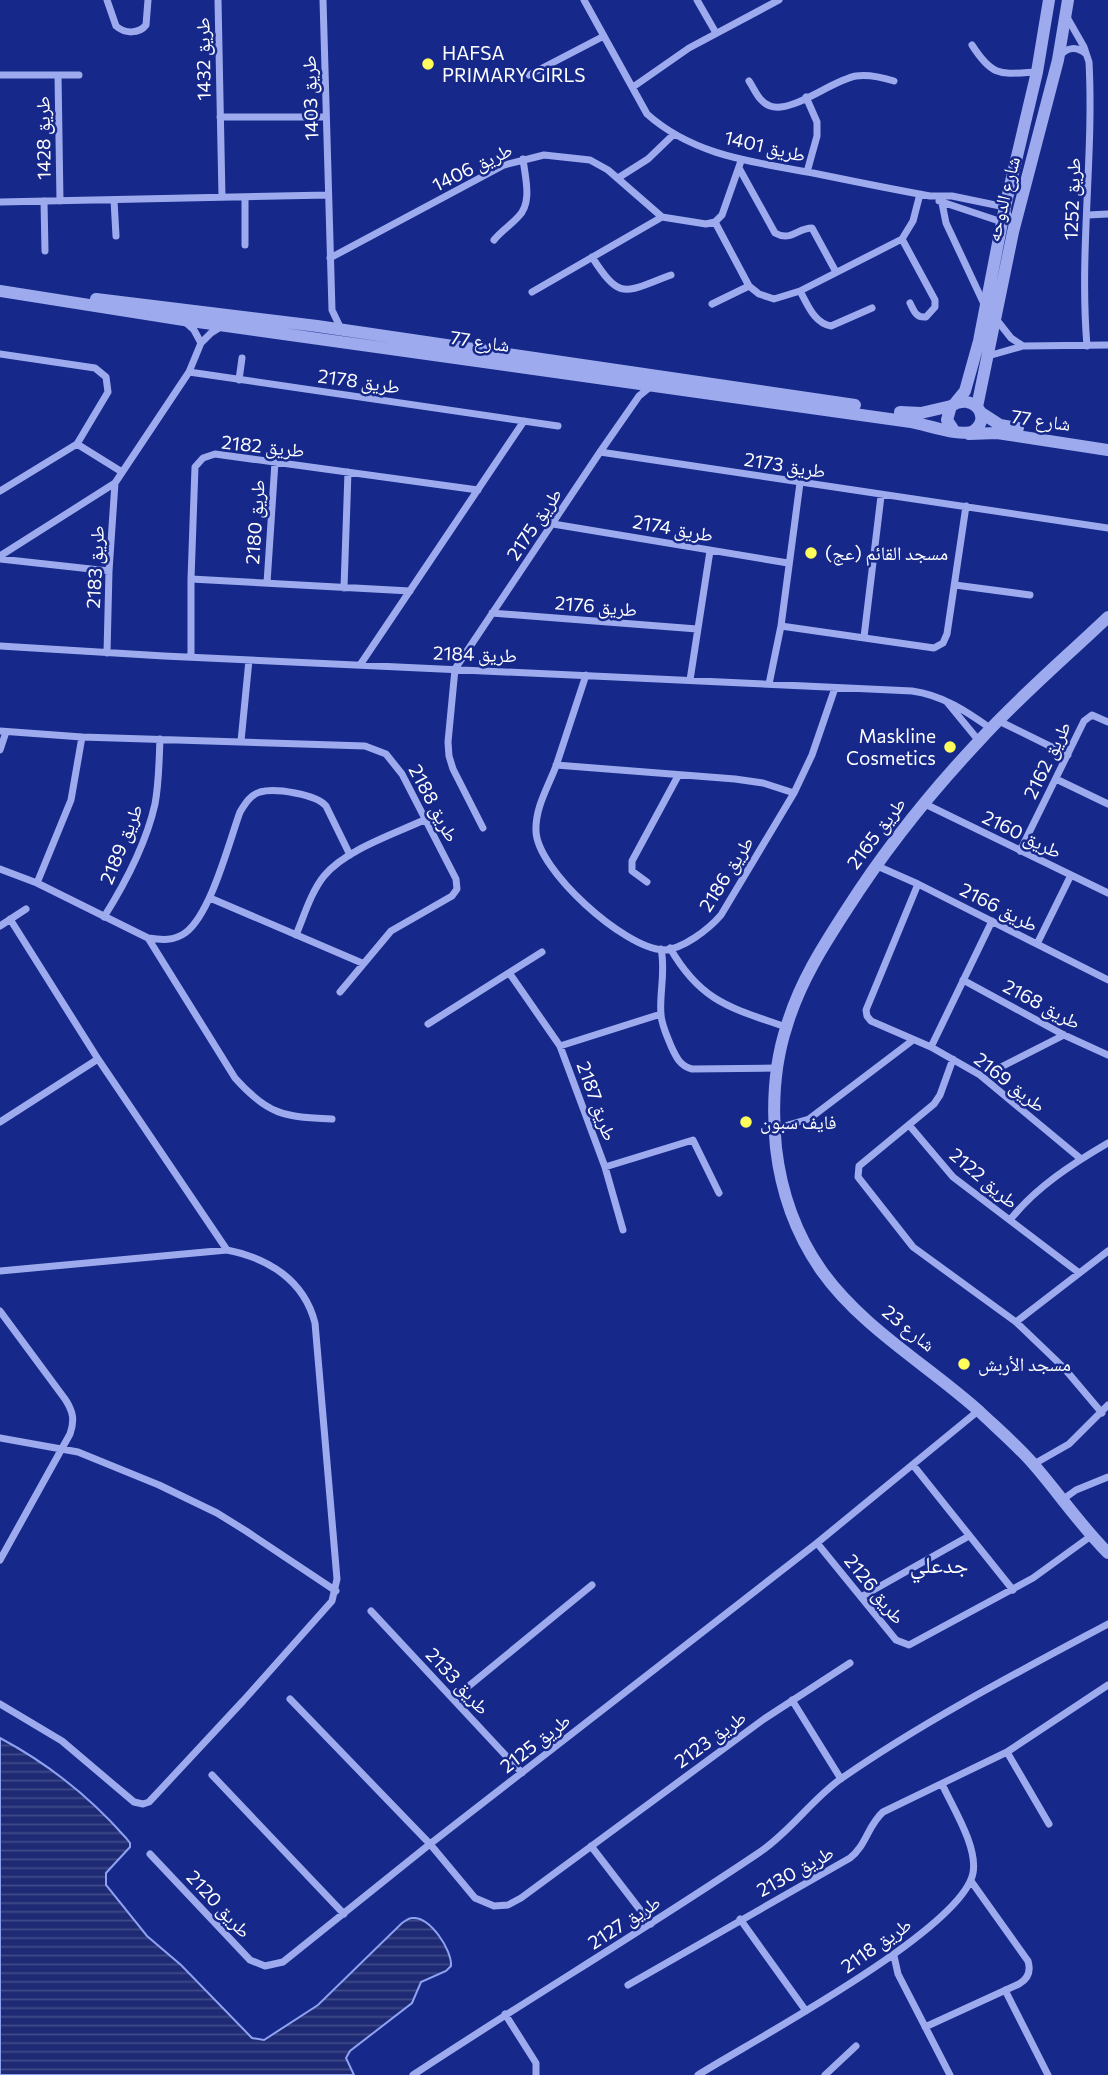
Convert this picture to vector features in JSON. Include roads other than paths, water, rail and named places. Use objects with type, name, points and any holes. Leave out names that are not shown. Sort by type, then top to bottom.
[{"type":"street","points":[[107,0],[116,26],[129,32],[139,31],[146,25],[148,0]]},
{"type":"street","name":"طريق 1432","points":[[218,0],[222,197]]},
{"type":"street","name":"طريق 1403","points":[[323,0],[332,310],[342,330]]},
{"type":"street","name":"طريق 1401","points":[[584,0],[647,114],[685,141],[740,165],[807,172],[1005,207]]},
{"type":"street","points":[[697,0],[716,33]]},
{"type":"street","points":[[633,87],[716,33],[779,0]]},
{"type":"street","name":"شارع الدوحه","points":[[954,404],[965,391],[986,306],[1005,207],[1037,72],[1049,0]]},
{"type":"street","name":"شارع الدوحه","points":[[979,410],[1013,232],[1058,60],[1068,0]]},
{"type":"street","name":"طريق 1252","points":[[1066,14],[1086,54],[1089,70],[1085,289],[1087,346]]},
{"type":"street","points":[[529,75],[604,36]]},
{"type":"street","points":[[972,45],[982,61],[993,71],[1013,74],[1037,72]]},
{"type":"street","points":[[1058,60],[1068,49],[1081,50],[1086,54]]},
{"type":"street","points":[[0,75],[79,75]]},
{"type":"street","name":"طريق 1428","points":[[58,75],[60,201]]},
{"type":"street","points":[[749,81],[763,102],[773,107],[784,106],[842,79],[855,76],[868,75],[894,81]]},
{"type":"street","points":[[806,97],[817,122],[817,136],[807,172]]},
{"type":"street","name":"طريق 1432","points":[[220,117],[326,117]]},
{"type":"street","points":[[618,178],[648,159],[674,134]]},
{"type":"street","name":"طريق 1406","points":[[330,258],[504,165],[548,155],[590,160],[618,178],[662,217]]},
{"type":"street","points":[[494,240],[526,207],[523,159]]},
{"type":"street","points":[[532,292],[662,217],[705,224],[715,222],[722,215],[740,165]]},
{"type":"street","points":[[740,165],[775,233],[786,237],[794,236],[812,228],[836,272]]},
{"type":"street","points":[[0,202],[328,194]]},
{"type":"street","points":[[715,222],[749,286],[759,294],[774,299],[800,291],[902,239],[914,220],[920,194]]},
{"type":"street","name":"طريق 1401","points":[[930,195],[942,203],[1002,222]]},
{"type":"street","points":[[245,197],[245,245]]},
{"type":"street","points":[[114,200],[116,236]]},
{"type":"street","points":[[44,201],[45,251]]},
{"type":"street","points":[[942,203],[946,223],[986,306]]},
{"type":"street","points":[[1005,207],[1012,220],[1013,232]]},
{"type":"street","points":[[1088,215],[1108,214]]},
{"type":"street","points":[[902,239],[935,300],[935,307],[926,317],[921,317],[916,315],[910,303]]},
{"type":"street","points":[[592,257],[611,284],[625,290],[671,275]]},
{"type":"street","name":"شارع 77","points":[[0,283],[92,299],[317,326],[911,413],[932,412],[954,404]]},
{"type":"street","points":[[712,304],[749,286]]},
{"type":"street","name":"شارع 77","points":[[0,291],[184,320],[922,423],[955,432]]},
{"type":"street","points":[[800,291],[816,319],[831,326],[872,307]]},
{"type":"street","points":[[317,326],[332,310]]},
{"type":"street","points":[[184,320],[201,343]]},
{"type":"street","points":[[996,320],[1011,338],[1023,346]]},
{"type":"street","name":"طريق 2183","points":[[0,557],[115,483],[189,372],[201,343],[223,325]]},
{"type":"street","points":[[988,356],[1023,346],[1108,345]]},
{"type":"street","points":[[0,354],[95,368],[106,377],[108,392],[77,444],[0,491]]},
{"type":"street","points":[[239,380],[242,358]]},
{"type":"street","name":"طريق 2178","points":[[189,372],[558,426]]},
{"type":"street","points":[[633,382],[639,396]]},
{"type":"street","name":"طريق 2175","points":[[455,669],[639,396],[654,384]]},
{"type":"street","points":[[968,401],[979,410],[978,428],[969,434],[955,432],[947,419],[954,404],[968,401]]},
{"type":"street","name":"شارع 77","points":[[979,410],[993,421],[1008,427],[1108,442]]},
{"type":"street","points":[[360,665],[524,421]]},
{"type":"street","name":"شارع 77","points":[[969,434],[997,433],[1108,450]]},
{"type":"street","points":[[77,444],[122,472]]},
{"type":"street","name":"طريق 2173","points":[[600,452],[1108,528]]},
{"type":"street","name":"طريق 2182","points":[[191,657],[195,467],[203,458],[215,454],[478,491]]},
{"type":"street","name":"طريق 2180","points":[[267,583],[275,462]]},
{"type":"street","points":[[344,588],[348,472]]},
{"type":"street","name":"طريق 2183","points":[[107,653],[115,483]]},
{"type":"street","points":[[769,684],[781,626],[800,483]]},
{"type":"street","points":[[864,637],[881,496]]},
{"type":"street","points":[[781,626],[934,648],[943,643],[947,634],[966,506]]},
{"type":"street","name":"طريق 2174","points":[[554,524],[788,563]]},
{"type":"street","points":[[690,680],[710,551]]},
{"type":"street","points":[[0,557],[109,572]]},
{"type":"street","name":"طريق 2180","points":[[191,579],[410,591]]},
{"type":"street","points":[[955,585],[1030,596]]},
{"type":"street","name":"طريق 2176","points":[[492,613],[697,629]]},
{"type":"street","name":"طريق 2165","points":[[774,1129],[773,1098],[777,1068],[786,1027],[799,990],[817,955],[875,865],[923,803],[994,725],[1108,617]]},
{"type":"street","name":"طريق 2184","points":[[0,646],[912,691],[931,694],[994,725],[1068,754]]},
{"type":"street","points":[[241,741],[249,660]]},
{"type":"street","points":[[455,669],[449,756],[483,828]]},
{"type":"street","points":[[586,675],[537,812],[536,834],[544,857],[567,886],[606,922],[638,943],[661,950],[664,967],[661,1014],[674,1052],[685,1067],[777,1068]]},
{"type":"street","name":"طريق 2186","points":[[661,950],[704,932],[721,915],[794,793],[812,755],[835,688]]},
{"type":"street","points":[[947,702],[979,741]]},
{"type":"street","name":"طريق 2162","points":[[1020,851],[1084,721],[1093,715],[1108,722]]},
{"type":"street","points":[[0,750],[3,731]]},
{"type":"street","name":"طريق 2188","points":[[3,731],[82,737],[365,746],[386,754],[402,774],[456,879],[457,889],[452,896],[391,931],[362,963]]},
{"type":"street","points":[[37,883],[71,800],[82,737]]},
{"type":"street","name":"طريق 2189","points":[[104,917],[133,864],[150,819],[157,788],[160,739]]},
{"type":"street","points":[[556,765],[751,781],[794,793]]},
{"type":"street","points":[[648,881],[632,871],[631,864],[678,775]]},
{"type":"street","points":[[1056,779],[1108,804]]},
{"type":"street","points":[[0,869],[37,883],[148,938],[162,940],[183,934],[191,928],[210,898],[240,812],[253,796],[262,792],[313,796],[321,800],[350,855]]},
{"type":"street","name":"طريق 2160","points":[[923,803],[1108,893]]},
{"type":"street","points":[[296,935],[323,877],[350,855],[424,820]]},
{"type":"street","name":"طريق 2166","points":[[875,865],[1108,980]]},
{"type":"street","points":[[1037,944],[1071,875]]},
{"type":"street","name":"طريق 2169","points":[[918,884],[865,1013],[871,1021],[931,1047],[980,1075],[1081,1159]]},
{"type":"street","points":[[210,898],[362,963],[340,992]]},
{"type":"street","points":[[0,926],[26,909]]},
{"type":"street","points":[[10,919],[98,1059],[226,1250]]},
{"type":"street","points":[[931,1047],[992,921]]},
{"type":"street","points":[[148,938],[235,1078],[248,1092],[280,1114],[297,1118],[332,1119]]},
{"type":"street","points":[[670,948],[688,976],[709,995],[729,1007],[786,1027]]},
{"type":"street","points":[[428,1024],[542,952]]},
{"type":"street","name":"طريق 2187","points":[[510,974],[560,1046],[605,1167],[623,1230]]},
{"type":"street","name":"طريق 2168","points":[[963,979],[1064,1035],[1108,1055]]},
{"type":"street","name":"طريق 2187","points":[[560,1046],[661,1014]]},
{"type":"street","points":[[999,1068],[1064,1035]]},
{"type":"street","points":[[774,1129],[809,1119],[913,1040]]},
{"type":"street","points":[[0,1122],[98,1059]]},
{"type":"street","points":[[953,1059],[934,1104],[859,1166],[858,1177],[913,1247],[1016,1322],[1064,1367],[1102,1413]]},
{"type":"street","name":"طريق 2122","points":[[909,1125],[953,1177],[1079,1272]]},
{"type":"street","name":"شارع 23","points":[[774,1129],[782,1186],[792,1214],[803,1241],[841,1295],[978,1410],[1034,1464],[1091,1536],[1108,1553]]},
{"type":"street","name":"طريق 2187","points":[[605,1167],[693,1140],[719,1193]]},
{"type":"street","points":[[1010,1220],[1028,1199],[1081,1159],[1108,1143]]},
{"type":"street","points":[[0,1271],[226,1250],[259,1260],[285,1274],[296,1284],[311,1307],[316,1322],[337,1579],[332,1601],[153,1799],[144,1804],[134,1802],[62,1741],[0,1704]]},
{"type":"street","points":[[1016,1322],[1108,1251]]},
{"type":"street","points":[[0,1311],[69,1405],[74,1423],[0,1560]]},
{"type":"street","points":[[1034,1464],[1069,1444],[1108,1405]]},
{"type":"street","points":[[817,1543],[978,1410]]},
{"type":"street","points":[[0,1438],[62,1448],[126,1470],[217,1513],[336,1591]]},
{"type":"street","points":[[913,1465],[1013,1590]]},
{"type":"street","points":[[1062,1500],[1076,1490],[1107,1480]]},
{"type":"street","points":[[861,1597],[969,1536]]},
{"type":"street","name":"طريق 2126","points":[[817,1543],[896,1640],[909,1645],[1013,1590],[1053,1565],[1091,1536]]},
{"type":"street","name":"طريق 2125","points":[[271,1966],[289,1959],[430,1844],[817,1543]]},
{"type":"street","points":[[453,1699],[592,1585]]},
{"type":"street","name":"طريق 2133","points":[[371,1611],[522,1773]]},
{"type":"street","name":"طريق 2127","points":[[413,2075],[505,2014],[651,1924],[774,1842],[841,1779],[986,1691],[1108,1624]]},
{"type":"street","name":"طريق 2123","points":[[430,1844],[475,1898],[494,1906],[515,1902],[792,1700],[850,1663]]},
{"type":"street","name":"طريق 2130","points":[[628,1985],[850,1858],[861,1848],[874,1822],[883,1812],[1007,1752],[1108,1685]]},
{"type":"street","points":[[290,1699],[430,1844]]},
{"type":"street","points":[[792,1700],[841,1779]]},
{"type":"street","points":[[1007,1752],[1049,1824]]},
{"type":"street","points":[[212,1775],[344,1914]]},
{"type":"street","points":[[925,2027],[1027,1977],[1028,1961],[971,1881],[974,1871],[972,1850],[942,1784]]},
{"type":"street","points":[[591,1846],[651,1924]]},
{"type":"street","name":"طريق 2120","points":[[150,1854],[246,1956],[260,1965],[271,1966]]},
{"type":"street","name":"طريق 2118","points":[[698,2075],[894,1956],[958,1899],[971,1881]]},
{"type":"street","points":[[740,1919],[806,2011]]},
{"type":"street","points":[[894,1956],[898,1974],[950,2075]]},
{"type":"street","points":[[1005,1990],[1048,2075]]},
{"type":"street","points":[[505,2014],[537,2063],[536,2075]]},
{"type":"street","points":[[825,2075],[856,2046]]},
{"type":"place","name":"HAFSA PRIMARY GIRLS","points":[[428,64]]},
{"type":"place","name":"مسجد القائم (عج)","points":[[811,553]]},
{"type":"place","name":"Maskline Cosmetics","points":[[950,747]]},
{"type":"place","name":"فايف سبون","points":[[746,1122]]},
{"type":"place","name":"مسجد الأربش","points":[[964,1364]]},
{"type":"district","name":"جدعلي","points":[[939,1565]]}]
